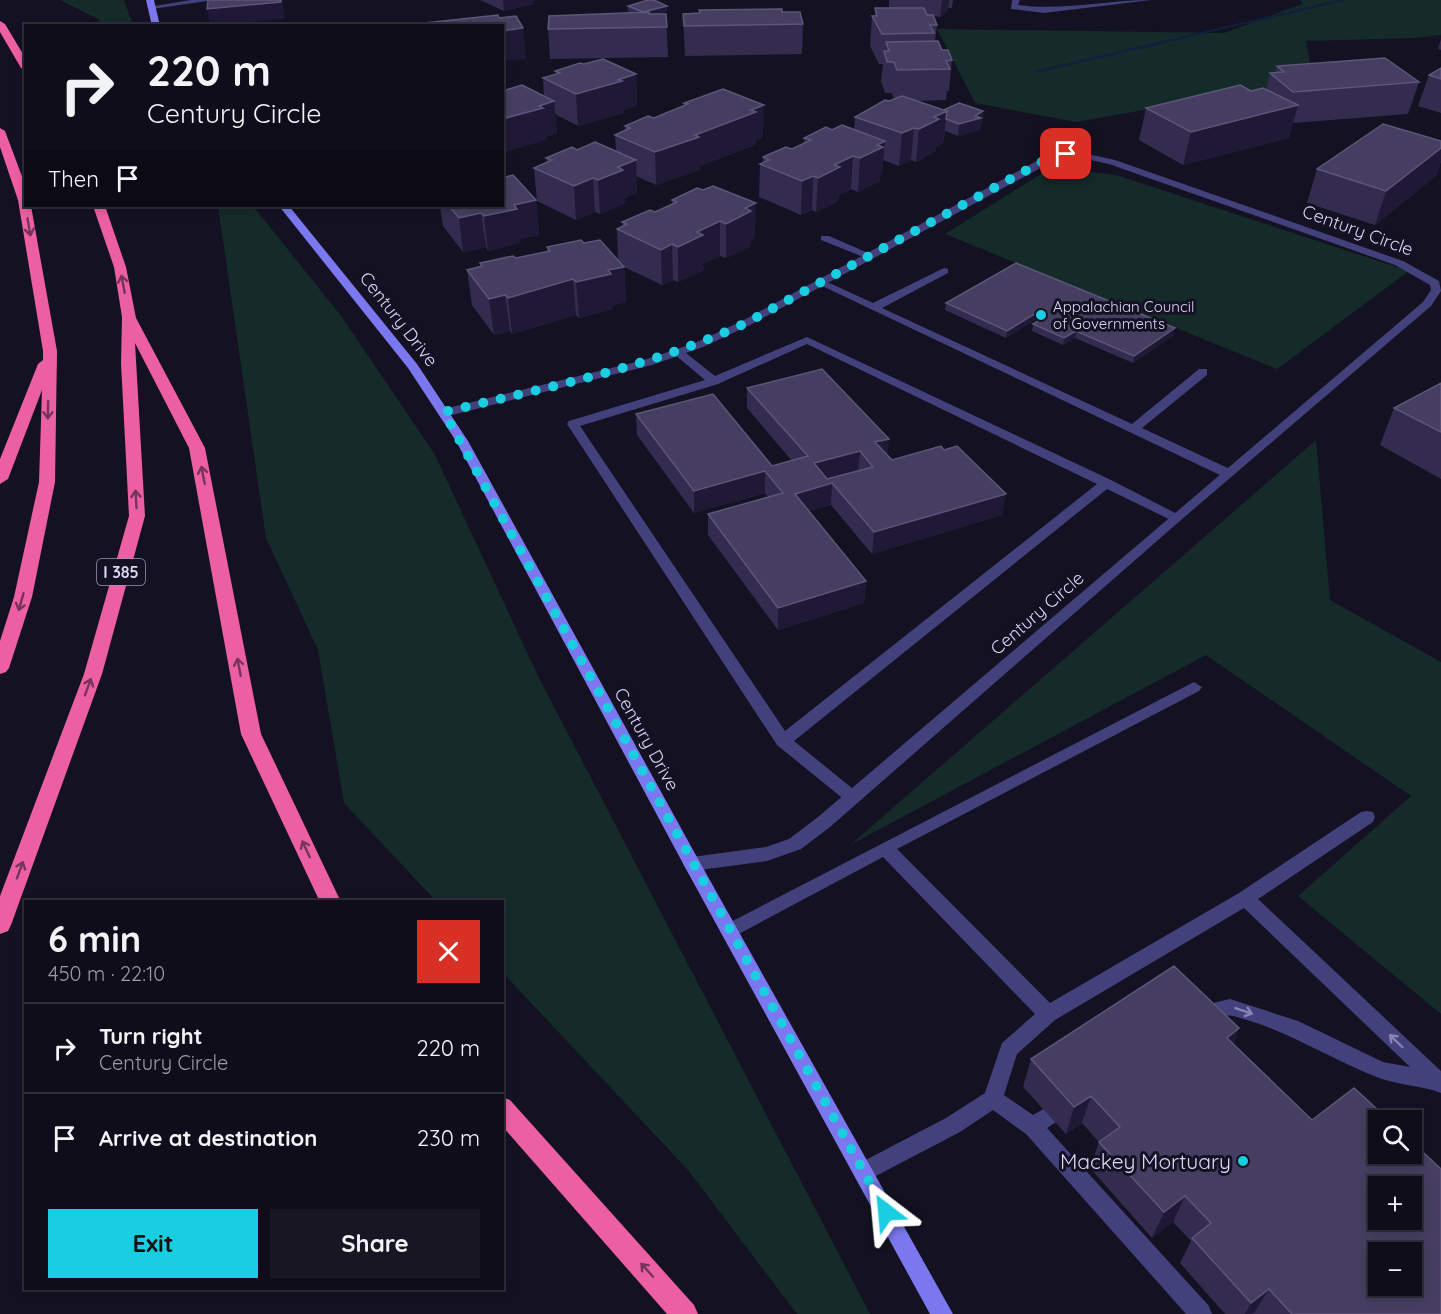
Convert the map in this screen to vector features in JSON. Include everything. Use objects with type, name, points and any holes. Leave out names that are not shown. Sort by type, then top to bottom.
[{"type":"highway","points":[[0,24],[24,65]]},
{"type":"highway","points":[[0,131],[24,200]]},
{"type":"highway","points":[[0,668],[23,597],[46,482],[50,351],[25,207]]},
{"type":"highway","name":"I 385","points":[[0,925],[93,674],[137,516],[128,363],[129,317],[120,267],[99,207]]},
{"type":"highway","points":[[129,317],[197,448],[251,734],[330,900]]},
{"type":"highway","points":[[0,479],[50,351]]},
{"type":"highway","points":[[504,1110],[685,1314]]},
{"type":"street","points":[[156,24],[151,3],[210,0]]},
{"type":"street","points":[[1016,0],[1014,7],[1044,11],[1147,0]]},
{"type":"street","name":"Century Circle","points":[[444,412],[648,363],[678,352],[746,323],[1049,158],[1076,154],[1112,162],[1388,259],[1422,274],[1435,283],[1436,290],[1427,304],[795,844],[767,854],[692,864]]},
{"type":"street","name":"Century Drive","points":[[285,207],[413,366],[444,412],[942,1314]]},
{"type":"street","points":[[825,238],[870,256]]},
{"type":"street","points":[[873,308],[944,271]]},
{"type":"street","points":[[821,283],[1227,473]]},
{"type":"street","points":[[852,797],[783,741],[573,424],[714,381],[807,340],[1176,517]]},
{"type":"street","points":[[678,352],[714,381]]},
{"type":"street","points":[[1133,429],[1203,372]]},
{"type":"street","points":[[783,741],[1106,483]]},
{"type":"street","points":[[729,931],[1194,687]]},
{"type":"street","points":[[863,1172],[953,1125],[993,1099],[1009,1049],[1048,1014],[1245,898],[1367,817]]},
{"type":"street","points":[[885,848],[1048,1014]]},
{"type":"street","points":[[1245,898],[1440,1083]]},
{"type":"street","points":[[1187,1017],[1230,1006],[1291,1027],[1380,1070],[1440,1083]]},
{"type":"street","points":[[993,1099],[1041,1121],[1201,1314]]},
{"type":"green space","points":[[60,0],[124,0],[133,24],[100,24],[98,19]]},
{"type":"green space","points":[[1301,0],[1441,0],[1441,35],[1415,38],[1306,41],[1313,80],[1076,122],[975,103],[937,29],[1224,33],[1302,4]]},
{"type":"green space","points":[[1052,167],[1116,175],[1409,271],[1277,369],[945,234]]},
{"type":"green space","points":[[218,207],[254,207],[342,317],[435,455],[539,678],[870,1314],[797,1314],[688,1170],[504,974],[504,900],[435,900],[344,803],[318,650],[266,538]]},
{"type":"green space","points":[[1316,440],[1330,600],[1441,662],[1441,1014],[1298,896],[1411,796],[1206,655],[850,845]]},
{"type":"building","points":[[208,0],[281,0],[281,2],[207,9]]},
{"type":"building","points":[[654,0],[667,6],[643,12],[628,6]]},
{"type":"building","points":[[875,8],[924,8],[927,15],[933,15],[937,25],[930,25],[934,33],[882,34],[872,16],[877,16]]},
{"type":"building","points":[[782,9],[782,12],[800,12],[803,24],[684,26],[683,14],[700,13],[699,10]]},
{"type":"building","points":[[649,12],[649,14],[666,14],[667,27],[548,29],[549,16]]},
{"type":"building","points":[[498,15],[499,18],[516,16],[523,28],[504,31],[504,24],[416,24]]},
{"type":"building","points":[[938,41],[942,50],[948,50],[952,60],[946,61],[950,69],[897,70],[894,62],[887,62],[884,51],[889,51],[886,42]]},
{"type":"building","points":[[1385,58],[1419,82],[1293,92],[1270,73],[1284,72],[1277,66]]},
{"type":"building","points":[[603,59],[636,74],[618,80],[622,81],[576,94],[543,78],[560,73],[555,71],[580,63]]},
{"type":"building","points":[[1441,68],[1441,79],[1429,75]]},
{"type":"building","points":[[522,85],[554,101],[539,106],[543,108],[504,118],[504,89]]},
{"type":"building","points":[[1240,85],[1251,91],[1263,88],[1298,105],[1191,132],[1146,108]]},
{"type":"building","points":[[723,89],[764,105],[751,110],[756,112],[695,135],[699,137],[655,152],[615,135],[630,128],[625,126],[648,116],[654,118],[688,104],[684,103]]},
{"type":"building","points":[[902,96],[947,111],[934,117],[939,119],[919,129],[914,128],[902,133],[855,117],[885,100],[889,101]]},
{"type":"building","points":[[959,103],[983,111],[975,116],[981,118],[959,124],[946,119],[947,111],[944,110]]},
{"type":"building","points":[[1383,124],[1441,141],[1441,148],[1386,191],[1317,169]]},
{"type":"building","points":[[842,125],[885,141],[877,145],[883,147],[860,158],[853,156],[834,165],[840,167],[818,178],[813,176],[802,181],[760,164],[769,160],[763,157],[786,147],[792,149],[811,140],[804,138],[826,127],[832,130]]},
{"type":"building","points":[[595,142],[636,160],[618,167],[623,170],[574,186],[534,168],[552,160],[546,158],[572,147],[577,150]]},
{"type":"building","points":[[513,175],[536,200],[514,205],[517,209],[484,216],[481,213],[459,218],[450,207],[504,207],[504,177]]},
{"type":"building","points":[[713,186],[756,203],[745,208],[751,211],[726,224],[720,221],[697,232],[703,235],[678,247],[672,244],[661,250],[617,229],[627,224],[622,222],[650,210],[655,212],[677,202],[672,200],[697,188],[703,190]]},
{"type":"building","points":[[581,240],[584,243],[600,240],[624,267],[608,270],[611,274],[576,282],[573,279],[508,298],[505,295],[489,299],[467,270],[482,266],[480,263],[550,251],[547,247]]},
{"type":"building","name":"Appalachian Council of Governments","points":[[1016,263],[1175,328],[1134,356],[1076,331],[1064,338],[1033,324],[1045,317],[1036,313],[1007,331],[946,303]]},
{"type":"building","points":[[822,369],[889,439],[875,442],[892,460],[941,446],[944,450],[957,446],[1006,494],[874,532],[832,483],[795,494],[866,581],[778,608],[708,514],[783,493],[765,471],[694,491],[636,414],[713,394],[772,466],[808,456],[747,388]],"holes":[[[860,451],[873,467],[827,479],[814,463]]]},
{"type":"building","points":[[1441,383],[1441,432],[1394,408]]},
{"type":"building","name":"Mackey Mortuary","points":[[1174,966],[1239,1028],[1227,1038],[1312,1120],[1354,1088],[1378,1110],[1368,1110],[1368,1164],[1422,1164],[1422,1151],[1441,1169],[1441,1314],[1292,1314],[1269,1289],[1251,1303],[1192,1238],[1211,1223],[1185,1196],[1164,1212],[1099,1142],[1120,1127],[1091,1096],[1074,1107],[1031,1059]]},
{"type":"waterway","points":[[1037,71],[1345,0]]},
{"type":"place","name":"Appalachian Council of Governments","points":[[1041,315]]},
{"type":"place","name":"Mackey Mortuary","points":[[1243,1161]]},
{"type":"route","points":[[886,1212],[444,412],[648,363],[699,345],[746,323],[1049,158],[1066,154]]}]
